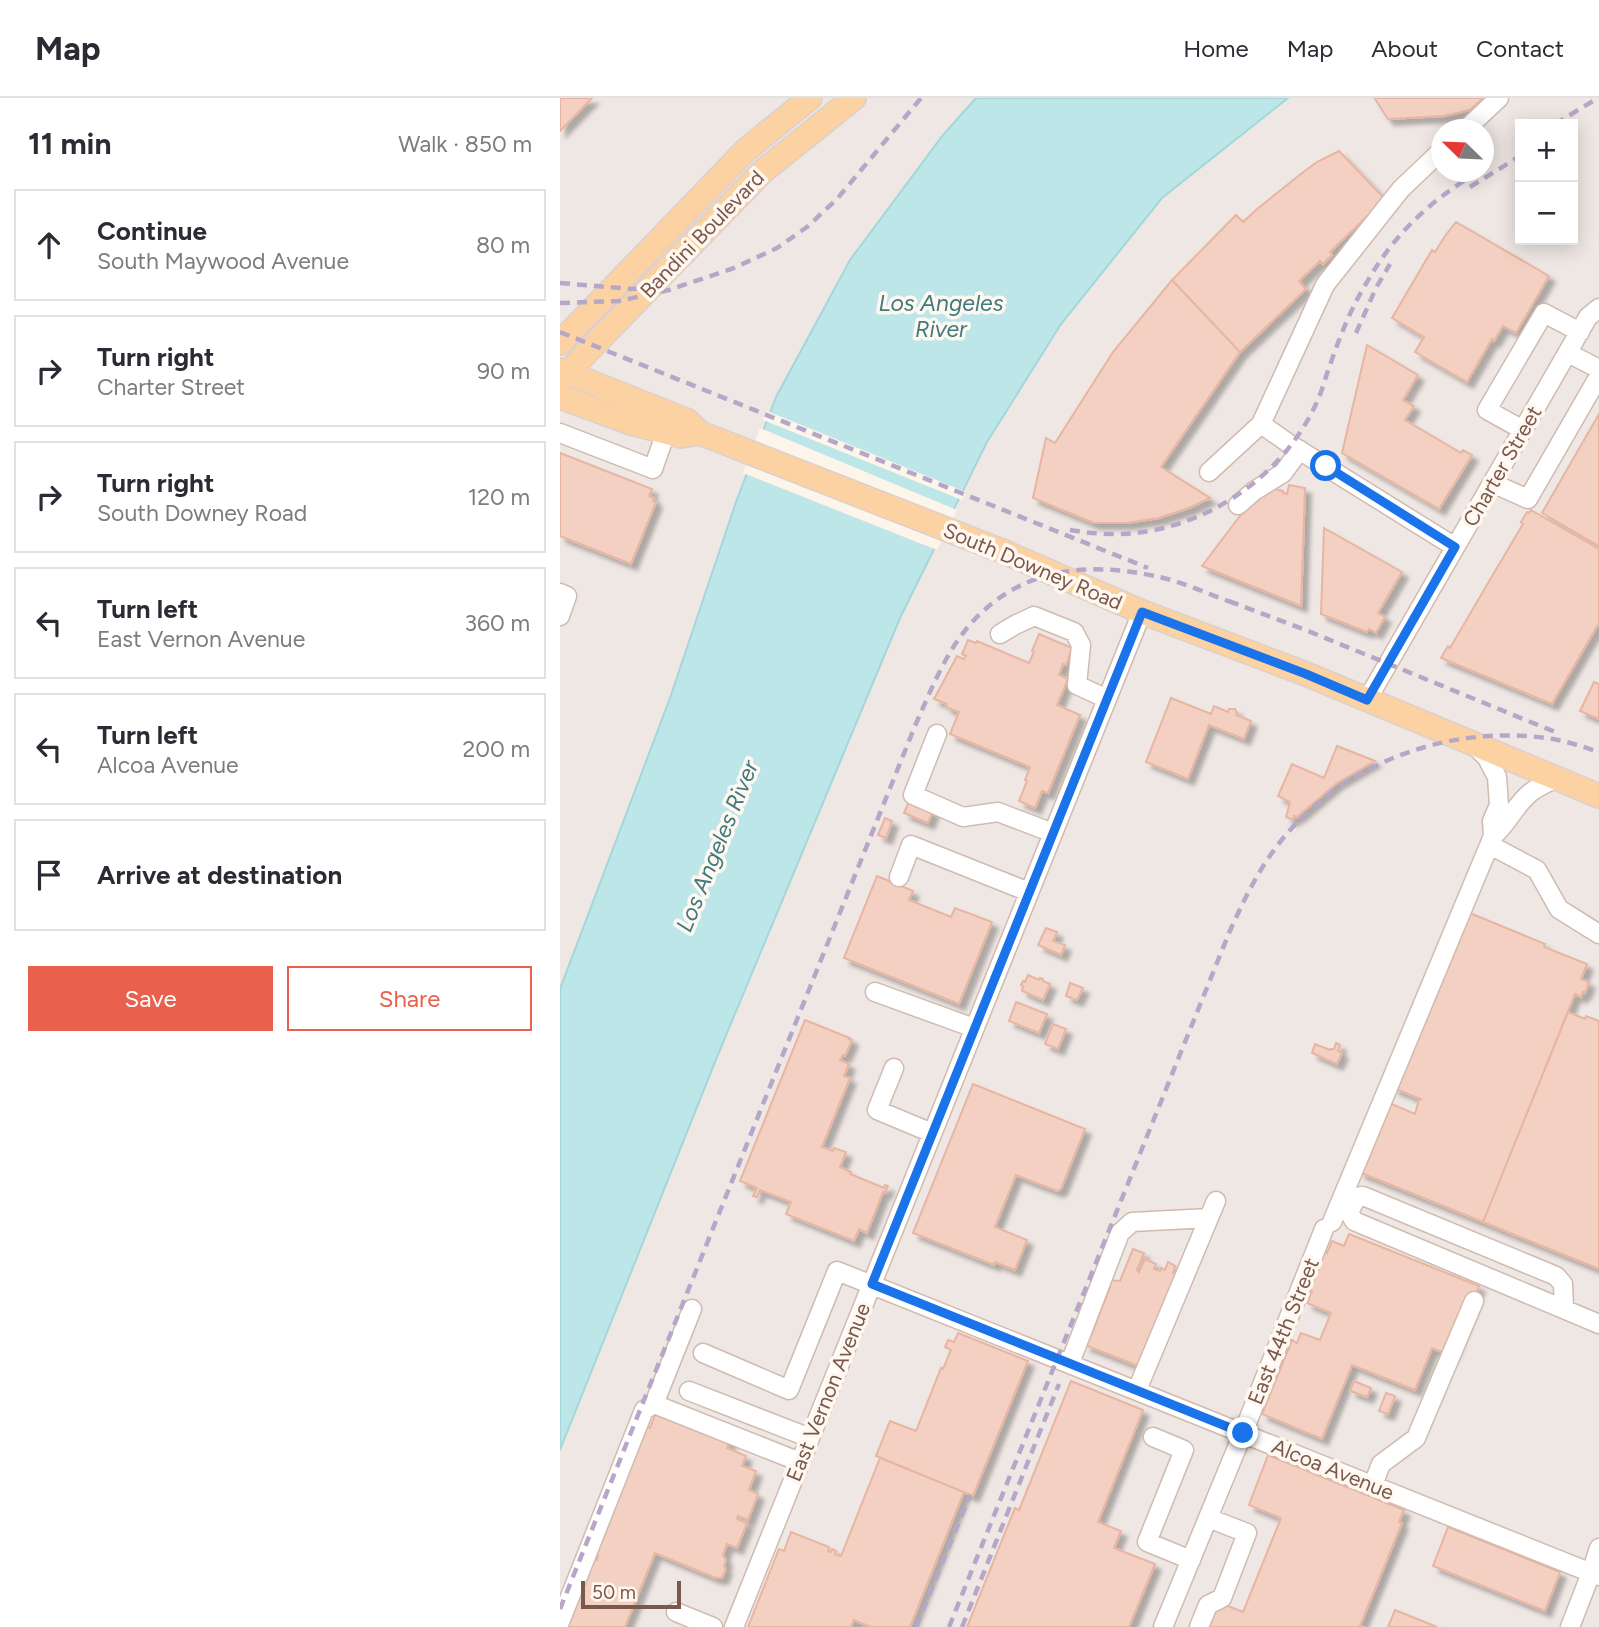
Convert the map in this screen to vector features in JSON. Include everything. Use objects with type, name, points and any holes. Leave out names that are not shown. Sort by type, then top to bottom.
[{"type":"main road","name":"Bandini Boulevard","points":[[560,343],[746,150],[810,98]]},
{"type":"main road","name":"Bandini Boulevard","points":[[562,374],[762,171],[853,98]]},
{"type":"main road","points":[[593,345],[601,377],[620,394]]},
{"type":"main road","name":"South Downey Road","points":[[562,374],[688,421],[700,433],[1002,551],[1142,612],[1306,674],[1599,796]]},
{"type":"main road","name":"South Downey Road","points":[[560,397],[607,415],[681,436],[700,433]]},
{"type":"street","points":[[1477,119],[1499,98]]},
{"type":"street","points":[[1209,472],[1261,424],[1325,285],[1401,189],[1431,160]]},
{"type":"street","name":"Charter Street","points":[[1367,700],[1588,317],[1599,307]]},
{"type":"street","points":[[1523,430],[1487,410],[1544,313],[1580,332]]},
{"type":"street","points":[[1568,353],[1599,369]]},
{"type":"street","points":[[1492,483],[1528,499],[1599,376]]},
{"type":"street","points":[[1261,424],[1455,547]]},
{"type":"street","points":[[560,433],[653,469],[666,432]]},
{"type":"street","points":[[1238,505],[1254,491],[1283,473],[1300,450]]},
{"type":"street","points":[[560,593],[568,596],[560,616]]},
{"type":"street","name":"East Vernon Avenue","points":[[734,1627],[1142,612]]},
{"type":"street","points":[[1000,634],[1034,616],[1074,632],[1081,645],[1077,685],[1107,699]]},
{"type":"street","points":[[937,734],[913,795],[963,817],[998,812],[1053,833]]},
{"type":"street","name":"East 44th Street","points":[[1163,1627],[1492,841],[1493,821],[1499,805],[1497,777],[1487,758],[1473,744]]},
{"type":"street","name":"East 44th Street","points":[[1492,841],[1530,792],[1555,779]]},
{"type":"street","points":[[1492,841],[1537,870],[1559,909],[1599,934]]},
{"type":"street","points":[[899,877],[911,845],[1029,892]]},
{"type":"street","points":[[875,992],[974,1028]]},
{"type":"street","points":[[894,1068],[877,1110],[932,1133]]},
{"type":"street","points":[[1336,1218],[1357,1197],[1363,1196],[1556,1276],[1563,1284],[1564,1308]]},
{"type":"street","points":[[1137,1390],[1216,1201]]},
{"type":"street","points":[[1070,1363],[1120,1233],[1132,1222],[1209,1218]]},
{"type":"street","points":[[1336,1218],[1354,1221],[1599,1324]]},
{"type":"street","name":"Alcoa Avenue","points":[[704,1353],[789,1390],[837,1271],[1595,1574]]},
{"type":"street","points":[[1373,1485],[1381,1464],[1416,1438],[1474,1301]]},
{"type":"street","points":[[560,1622],[644,1410],[654,1404],[692,1309]]},
{"type":"street","points":[[689,1391],[810,1438]]},
{"type":"street","points":[[654,1404],[800,1462]]},
{"type":"street","points":[[1153,1437],[1184,1450],[1147,1542],[1191,1560]]},
{"type":"street","points":[[1199,1627],[1208,1605],[1222,1598],[1247,1533],[1208,1518]]},
{"type":"street","points":[[1570,1627],[1595,1574],[1599,1548]]},
{"type":"street","points":[[676,1612],[713,1627]]},
{"type":"shaded area","points":[[560,98],[1599,98],[1599,1627],[560,1627]]},
{"type":"water","name":"Los Angeles River","points":[[976,98],[1288,98],[1162,198],[1061,324],[987,442],[900,618],[717,1057],[560,1450],[560,989],[670,698],[736,502],[776,397],[850,260],[943,135]]},
{"type":"pier","points":[[767,411],[966,492],[962,500],[763,420]]},
{"type":"pier","points":[[760,428],[957,510],[937,550],[743,473]]},
{"type":"building","points":[[560,98],[592,98],[560,131]]},
{"type":"building","points":[[1483,98],[1470,110],[1445,116],[1388,119],[1375,99]]},
{"type":"building","points":[[1339,151],[1385,199],[1330,252],[1332,255],[1323,264],[1320,261],[1299,281],[1306,289],[1240,352],[1172,280],[1236,215],[1243,222],[1302,173]]},
{"type":"building","points":[[1456,222],[1549,276],[1516,333],[1503,326],[1494,341],[1492,339],[1467,382],[1415,352],[1424,337],[1392,318],[1432,250],[1435,252]]},
{"type":"building","points":[[1172,280],[1240,352],[1161,467],[1210,498],[1159,518],[1127,523],[1094,523],[1033,498],[1046,438],[1055,443],[1113,352]]},
{"type":"building","points":[[1367,345],[1418,375],[1403,400],[1414,406],[1405,420],[1461,453],[1463,450],[1472,455],[1439,509],[1342,453]]},
{"type":"building","points":[[1599,414],[1599,546],[1542,513]]},
{"type":"building","points":[[560,453],[652,489],[649,496],[656,502],[631,564],[560,536]]},
{"type":"building","points":[[1289,485],[1305,488],[1301,606],[1202,566],[1249,504],[1272,488],[1287,494]]},
{"type":"building","points":[[1531,510],[1599,549],[1599,623],[1552,704],[1441,658],[1448,646],[1450,648],[1523,524],[1521,522]]},
{"type":"building","points":[[1324,528],[1402,572],[1378,613],[1385,617],[1376,633],[1321,614]]},
{"type":"building","points":[[1039,634],[1072,648],[1059,675],[1068,679],[1057,705],[1080,715],[1048,793],[1042,791],[1035,808],[1019,801],[1030,767],[950,734],[959,712],[934,699],[957,656],[964,659],[966,656],[962,654],[968,640],[977,641],[1029,663]]},
{"type":"building","points":[[1594,682],[1599,684],[1599,719],[1580,711]]},
{"type":"building","points":[[1171,698],[1211,714],[1214,706],[1228,712],[1229,709],[1235,709],[1236,715],[1251,721],[1244,739],[1209,725],[1188,779],[1146,762]]},
{"type":"building","points":[[1337,746],[1375,761],[1337,783],[1297,817],[1294,816],[1293,820],[1286,817],[1290,802],[1278,796],[1292,764],[1324,778]]},
{"type":"building","points":[[909,801],[933,811],[928,823],[904,813]]},
{"type":"building","points":[[885,818],[892,821],[886,838],[878,835]]},
{"type":"building","points":[[877,876],[913,891],[909,900],[951,917],[955,908],[992,922],[959,1004],[844,958]]},
{"type":"building","points":[[1465,911],[1587,964],[1581,979],[1589,982],[1581,997],[1575,994],[1483,1222],[1359,1172],[1387,1102],[1415,1114],[1421,1099],[1393,1088]]},
{"type":"building","points":[[1046,928],[1057,932],[1053,941],[1065,945],[1061,955],[1038,945]]},
{"type":"building","points":[[1028,975],[1050,984],[1043,1000],[1022,991],[1021,985]]},
{"type":"building","points":[[1070,983],[1083,988],[1077,1000],[1066,996]]},
{"type":"building","points":[[1016,1002],[1047,1014],[1039,1033],[1009,1021]]},
{"type":"building","points":[[1568,1012],[1599,1021],[1599,1269],[1483,1222]]},
{"type":"building","points":[[805,1020],[852,1040],[845,1056],[840,1060],[849,1064],[844,1076],[850,1078],[822,1147],[846,1152],[840,1167],[851,1172],[850,1174],[884,1188],[885,1185],[888,1186],[885,1193],[883,1192],[867,1233],[859,1229],[854,1241],[786,1214],[791,1202],[760,1190],[757,1197],[753,1196],[757,1188],[740,1181]]},
{"type":"building","points":[[1053,1024],[1066,1029],[1058,1049],[1045,1044]]},
{"type":"building","points":[[1336,1043],[1340,1045],[1338,1051],[1342,1053],[1337,1064],[1312,1053],[1315,1044],[1330,1050],[1334,1049]]},
{"type":"building","points":[[973,1084],[1085,1129],[1061,1189],[1057,1191],[1016,1175],[995,1227],[1027,1240],[1015,1270],[995,1262],[994,1265],[913,1233]]},
{"type":"building","points":[[1349,1234],[1479,1286],[1451,1356],[1432,1348],[1415,1390],[1352,1365],[1322,1439],[1262,1414],[1292,1340],[1297,1343],[1301,1333],[1320,1340],[1331,1313],[1307,1303],[1312,1291],[1306,1289],[1322,1251],[1327,1253],[1332,1241],[1344,1246]]},
{"type":"building","points":[[1133,1249],[1144,1253],[1137,1270],[1139,1272],[1145,1259],[1156,1264],[1154,1269],[1160,1271],[1161,1268],[1165,1270],[1168,1262],[1175,1266],[1173,1273],[1178,1275],[1141,1367],[1085,1345],[1110,1287],[1109,1280],[1120,1281]]},
{"type":"building","points":[[958,1333],[1028,1361],[973,1496],[876,1456],[890,1421],[916,1431],[951,1350],[945,1347],[948,1340],[954,1342]]},
{"type":"building","points":[[1071,1381],[1143,1410],[1098,1522],[1121,1531],[1114,1548],[1155,1564],[1129,1627],[967,1627],[1015,1508],[1019,1510]]},
{"type":"building","points":[[1354,1381],[1371,1388],[1367,1397],[1350,1391]]},
{"type":"building","points":[[1386,1393],[1395,1396],[1388,1414],[1379,1411]]},
{"type":"building","points":[[656,1412],[730,1441],[727,1448],[746,1456],[742,1466],[756,1471],[749,1490],[758,1494],[748,1520],[738,1516],[737,1519],[747,1523],[737,1548],[727,1544],[723,1555],[726,1569],[722,1578],[655,1553],[625,1627],[561,1627],[592,1557],[597,1560],[598,1556],[591,1553],[642,1425],[650,1428]]},
{"type":"building","points":[[1268,1455],[1404,1510],[1399,1522],[1402,1523],[1360,1626],[1364,1627],[1202,1627],[1218,1602],[1243,1612],[1281,1518],[1249,1505]]},
{"type":"building","points":[[880,1458],[964,1492],[910,1627],[871,1627],[854,1620],[851,1627],[748,1627],[779,1549],[784,1551],[791,1532],[829,1547],[828,1551],[831,1552],[832,1549],[836,1551],[835,1554],[841,1556]]},
{"type":"building","points":[[1448,1527],[1560,1572],[1545,1611],[1433,1566]]},
{"type":"building","points":[[1395,1610],[1437,1627],[1388,1627]]},
{"type":"railway","points":[[560,303],[619,301],[669,290],[734,268],[777,248],[807,227],[837,199],[921,98]]},
{"type":"railway","points":[[1563,119],[1598,98]]},
{"type":"railway","points":[[1470,187],[1515,159]]},
{"type":"railway","points":[[1070,530],[1114,534],[1159,529],[1208,512],[1252,484],[1289,448],[1304,427],[1318,399],[1351,312],[1389,248],[1429,207],[1463,182]]},
{"type":"railway","points":[[1356,333],[1390,264]]},
{"type":"railway","points":[[560,283],[632,289],[650,287]]},
{"type":"railway","points":[[560,332],[1148,568]]},
{"type":"railway","points":[[560,1609],[915,726],[940,670],[956,643],[975,619],[994,602],[1015,588],[1059,573],[1106,570],[1155,576],[1236,604]]},
{"type":"railway","points":[[1229,601],[1560,734]]},
{"type":"railway","points":[[949,1627],[1229,933],[1272,853],[1291,829],[1317,804],[1346,782],[1411,751],[1445,742],[1517,736],[1553,739],[1599,752]]},
{"type":"railway","points":[[962,1627],[1059,1384]]},
{"type":"railway","points":[[916,1627],[970,1495]]},
{"type":"route","points":[[1243,1433],[872,1284],[1142,612],[1367,700],[1455,547],[1326,466]]}]
